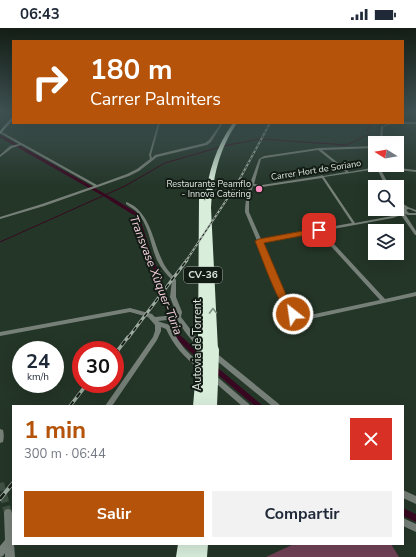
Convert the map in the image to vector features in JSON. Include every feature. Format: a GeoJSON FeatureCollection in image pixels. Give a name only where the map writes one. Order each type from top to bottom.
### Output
{"type":"FeatureCollection","features":[{"type":"Feature","properties":{"kind":"highway","name":"Autovia de Torrent"},"geometry":{"type":"LineString","coordinates":[[199,405],[203,344],[202,206],[206,174],[214,153],[223,137]]}},
{"type":"Feature","properties":{"kind":"highway","name":"Autovia de Torrent"},"geometry":{"type":"LineString","coordinates":[[220,142],[224,137]]}},
{"type":"Feature","properties":{"kind":"highway","name":"Autovia de Torrent"},"geometry":{"type":"LineString","coordinates":[[211,405],[213,350],[208,208],[214,153]]}},
{"type":"Feature","properties":{"kind":"highway"},"geometry":{"type":"LineString","coordinates":[[184,557],[186,545]]}},
{"type":"Feature","properties":{"kind":"highway"},"geometry":{"type":"LineString","coordinates":[[199,557],[200,545]]}},
{"type":"Feature","properties":{"kind":"street"},"geometry":{"type":"LineString","coordinates":[[7,137],[94,186]]}},
{"type":"Feature","properties":{"kind":"street"},"geometry":{"type":"LineString","coordinates":[[151,159],[150,155],[155,137]]}},
{"type":"Feature","properties":{"kind":"street"},"geometry":{"type":"LineString","coordinates":[[0,218],[88,189],[138,170],[151,159],[175,150],[206,144],[212,137]]}},
{"type":"Feature","properties":{"kind":"street"},"geometry":{"type":"LineString","coordinates":[[0,156],[13,146],[21,144]]}},
{"type":"Feature","properties":{"kind":"street"},"geometry":{"type":"LineString","coordinates":[[368,147],[319,149],[264,157],[260,160],[247,208],[286,306],[290,312],[297,316],[310,317],[416,294]]}},
{"type":"Feature","properties":{"kind":"street"},"geometry":{"type":"LineString","coordinates":[[319,149],[348,172]]}},
{"type":"Feature","properties":{"kind":"street","name":"Carrer Hort de Soriano"},"geometry":{"type":"LineString","coordinates":[[253,185],[262,186],[368,168]]}},
{"type":"Feature","properties":{"kind":"street","name":"Carrer Hort de Soriano"},"geometry":{"type":"LineString","coordinates":[[404,169],[416,171]]}},
{"type":"Feature","properties":{"kind":"street"},"geometry":{"type":"LineString","coordinates":[[322,176],[354,224]]}},
{"type":"Feature","properties":{"kind":"street"},"geometry":{"type":"LineString","coordinates":[[128,202],[141,212],[164,271],[174,280],[173,297],[179,312],[178,317],[195,340],[276,405]]}},
{"type":"Feature","properties":{"kind":"street"},"geometry":{"type":"LineString","coordinates":[[404,206],[415,213]]}},
{"type":"Feature","properties":{"kind":"street"},"geometry":{"type":"LineString","coordinates":[[406,216],[407,208]]}},
{"type":"Feature","properties":{"kind":"street"},"geometry":{"type":"LineString","coordinates":[[404,213],[416,234]]}},
{"type":"Feature","properties":{"kind":"street"},"geometry":{"type":"LineString","coordinates":[[259,241],[392,217],[406,216],[415,213]]}},
{"type":"Feature","properties":{"kind":"street"},"geometry":{"type":"LineString","coordinates":[[392,217],[406,216],[415,213]]}},
{"type":"Feature","properties":{"kind":"street"},"geometry":{"type":"LineString","coordinates":[[319,230],[384,301]]}},
{"type":"Feature","properties":{"kind":"street"},"geometry":{"type":"LineString","coordinates":[[0,334],[130,310],[139,311],[168,327],[176,344],[183,353],[246,405]]}},
{"type":"Feature","properties":{"kind":"street"},"geometry":{"type":"LineString","coordinates":[[156,321],[164,317],[178,317]]}},
{"type":"Feature","properties":{"kind":"street"},"geometry":{"type":"LineString","coordinates":[[109,405],[155,338],[158,331],[156,321]]}},
{"type":"Feature","properties":{"kind":"street"},"geometry":{"type":"LineString","coordinates":[[0,433],[0,439]]}},
{"type":"Feature","properties":{"kind":"street"},"geometry":{"type":"LineString","coordinates":[[404,494],[416,500]]}},
{"type":"Feature","properties":{"kind":"street"},"geometry":{"type":"LineString","coordinates":[[8,513],[11,538],[10,557]]}},
{"type":"Feature","properties":{"kind":"street"},"geometry":{"type":"LineString","coordinates":[[404,522],[416,528]]}},
{"type":"Feature","properties":{"kind":"street"},"geometry":{"type":"LineString","coordinates":[[0,553],[11,538]]}},
{"type":"Feature","properties":{"kind":"shaded area"},"geometry":{"type":"Polygon","coordinates":[[[292,545],[392,545],[399,557],[266,557],[292,545]]]}},
{"type":"Feature","properties":{"kind":"waterway","name":"Transvase Xùquer-Tùria"},"geometry":{"type":"LineString","coordinates":[[1,137],[27,151]]}},
{"type":"Feature","properties":{"kind":"waterway"},"geometry":{"type":"LineString","coordinates":[[223,146],[260,139],[347,145],[364,137]]}},
{"type":"Feature","properties":{"kind":"waterway"},"geometry":{"type":"LineString","coordinates":[[0,242],[125,186],[165,163],[220,147]]}},
{"type":"Feature","properties":{"kind":"waterway","name":"Transvase Xùquer-Tùria"},"geometry":{"type":"LineString","coordinates":[[25,150],[113,200]]}},
{"type":"Feature","properties":{"kind":"waterway","name":"Transvase Xùquer-Tùria"},"geometry":{"type":"LineString","coordinates":[[111,199],[137,215],[152,261]]}},
{"type":"Feature","properties":{"kind":"waterway","name":"Transvase Xùquer-Tùria"},"geometry":{"type":"LineString","coordinates":[[152,260],[178,338]]}},
{"type":"Feature","properties":{"kind":"waterway","name":"Transvase Xùquer-Tùria"},"geometry":{"type":"LineString","coordinates":[[178,337],[201,358]]}},
{"type":"Feature","properties":{"kind":"waterway","name":"Transvase Xùquer-Tùria"},"geometry":{"type":"LineString","coordinates":[[215,369],[258,405]]}},
{"type":"Feature","properties":{"kind":"waterway","name":"Transvase Xùquer-Tùria"},"geometry":{"type":"LineString","coordinates":[[404,512],[416,518]]}},
{"type":"Feature","properties":{"kind":"tunnel"},"geometry":{"type":"LineString","coordinates":[[0,483],[8,513]]}},
{"type":"Feature","properties":{"kind":"railway"},"geometry":{"type":"LineString","coordinates":[[186,261],[237,184],[263,137]]}},
{"type":"Feature","properties":{"kind":"railway"},"geometry":{"type":"LineString","coordinates":[[128,338],[187,260]]}},
{"type":"Feature","properties":{"kind":"railway"},"geometry":{"type":"LineString","coordinates":[[124,342],[128,337]]}},
{"type":"Feature","properties":{"kind":"railway"},"geometry":{"type":"LineString","coordinates":[[71,405],[80,393]]}},
{"type":"Feature","properties":{"kind":"railway"},"geometry":{"type":"LineString","coordinates":[[0,499],[12,484]]}},
{"type":"Feature","properties":{"kind":"place","name":"Restaurante Peamflo - Innova Catering"},"geometry":{"type":"Point","coordinates":[259,189]}},
{"type":"Feature","properties":{"kind":"route"},"geometry":{"type":"LineString","coordinates":[[293,314],[286,306],[259,241],[319,230]]}}]}
